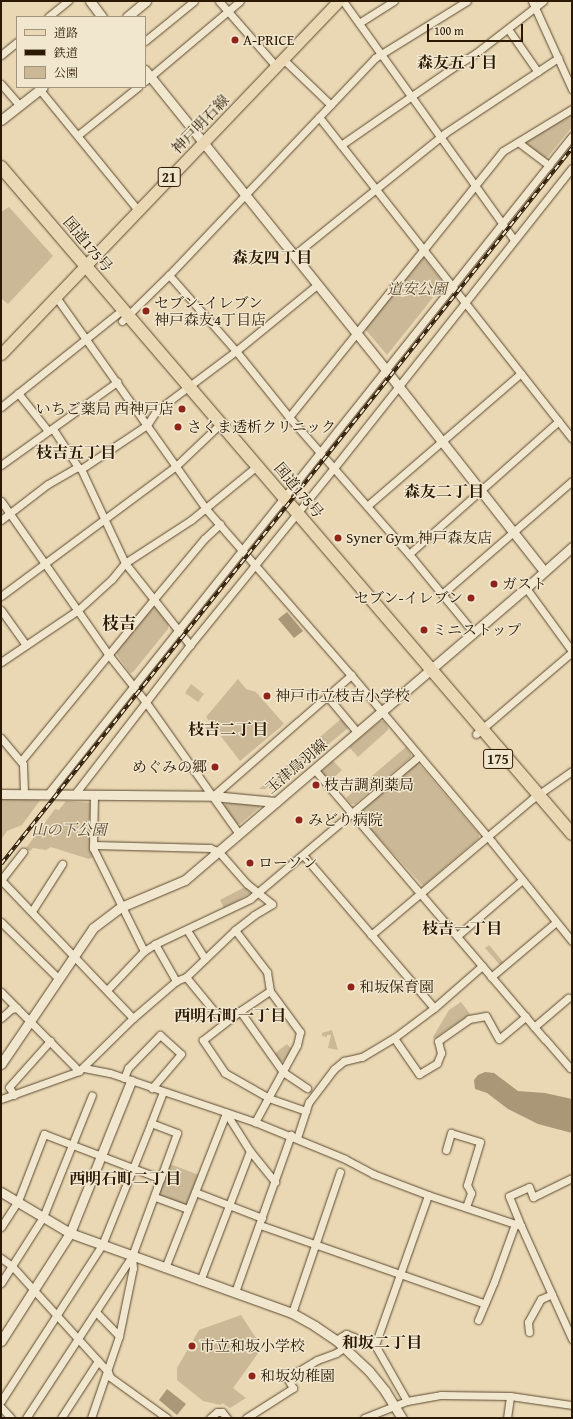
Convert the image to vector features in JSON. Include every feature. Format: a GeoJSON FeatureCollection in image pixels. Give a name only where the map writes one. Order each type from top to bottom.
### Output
{"type":"FeatureCollection","features":[{"type":"Feature","properties":{"kind":"highway","name":"国道175号"},"geometry":{"type":"LineString","coordinates":[[1,167],[123,317],[535,797],[572,845]]}},
{"type":"Feature","properties":{"kind":"highway","name":"国道175号"},"geometry":{"type":"LineString","coordinates":[[1,179],[83,269]]}},
{"type":"Feature","properties":{"kind":"highway","name":"国道175号"},"geometry":{"type":"LineString","coordinates":[[186,389],[215,429],[255,469]]}},
{"type":"Feature","properties":{"kind":"highway","name":"国道175号"},"geometry":{"type":"LineString","coordinates":[[535,797],[572,834]]}},
{"type":"Feature","properties":{"kind":"main road","name":"神戸明石線"},"geometry":{"type":"LineString","coordinates":[[1,354],[338,1]]}},
{"type":"Feature","properties":{"kind":"street"},"geometry":{"type":"LineString","coordinates":[[49,16],[68,1]]}},
{"type":"Feature","properties":{"kind":"street"},"geometry":{"type":"LineString","coordinates":[[90,1],[101,16]]}},
{"type":"Feature","properties":{"kind":"street"},"geometry":{"type":"LineString","coordinates":[[128,16],[137,4],[146,1]]}},
{"type":"Feature","properties":{"kind":"street"},"geometry":{"type":"LineString","coordinates":[[146,40],[194,1]]}},
{"type":"Feature","properties":{"kind":"street"},"geometry":{"type":"LineString","coordinates":[[219,1],[280,62],[331,104]]}},
{"type":"Feature","properties":{"kind":"street"},"geometry":{"type":"LineString","coordinates":[[240,1],[147,76],[204,142],[399,386],[544,571]]}},
{"type":"Feature","properties":{"kind":"street"},"geometry":{"type":"LineString","coordinates":[[343,1],[501,224],[514,240]]}},
{"type":"Feature","properties":{"kind":"street"},"geometry":{"type":"LineString","coordinates":[[359,23],[394,1]]}},
{"type":"Feature","properties":{"kind":"street"},"geometry":{"type":"LineString","coordinates":[[1,407],[86,339],[123,317],[168,275],[375,58],[468,1]]}},
{"type":"Feature","properties":{"kind":"street"},"geometry":{"type":"LineString","coordinates":[[341,145],[476,53],[508,29],[534,4],[543,1]]}},
{"type":"Feature","properties":{"kind":"street"},"geometry":{"type":"LineString","coordinates":[[534,4],[572,88]]}},
{"type":"Feature","properties":{"kind":"street"},"geometry":{"type":"LineString","coordinates":[[508,29],[538,72]]}},
{"type":"Feature","properties":{"kind":"street"},"geometry":{"type":"LineString","coordinates":[[1,55],[16,43]]}},
{"type":"Feature","properties":{"kind":"street"},"geometry":{"type":"LineString","coordinates":[[294,255],[440,138],[558,58]]}},
{"type":"Feature","properties":{"kind":"street"},"geometry":{"type":"LineString","coordinates":[[1,84],[18,105]]}},
{"type":"Feature","properties":{"kind":"street"},"geometry":{"type":"LineString","coordinates":[[1,120],[18,105],[42,88],[138,210]]}},
{"type":"Feature","properties":{"kind":"street"},"geometry":{"type":"LineString","coordinates":[[78,135],[137,88]]}},
{"type":"Feature","properties":{"kind":"street"},"geometry":{"type":"LineString","coordinates":[[289,417],[503,151],[572,109]]}},
{"type":"Feature","properties":{"kind":"street"},"geometry":{"type":"LineString","coordinates":[[318,117],[377,189],[572,438]]}},
{"type":"Feature","properties":{"kind":"street"},"geometry":{"type":"LineString","coordinates":[[47,794],[177,629],[321,453],[385,369],[572,136]]}},
{"type":"Feature","properties":{"kind":"street"},"geometry":{"type":"LineString","coordinates":[[518,142],[549,165]]}},
{"type":"Feature","properties":{"kind":"street"},"geometry":{"type":"LineString","coordinates":[[74,795],[190,645],[334,468],[572,168]]}},
{"type":"Feature","properties":{"kind":"street"},"geometry":{"type":"LineString","coordinates":[[168,275],[236,351],[289,417],[409,554],[474,633]]}},
{"type":"Feature","properties":{"kind":"street"},"geometry":{"type":"LineString","coordinates":[[1,520],[48,484],[79,468],[147,425],[156,411],[236,351],[317,285]]}},
{"type":"Feature","properties":{"kind":"street"},"geometry":{"type":"LineString","coordinates":[[56,297],[206,509],[256,564],[382,711],[488,837],[572,941]]}},
{"type":"Feature","properties":{"kind":"street"},"geometry":{"type":"LineString","coordinates":[[367,506],[521,373]]}},
{"type":"Feature","properties":{"kind":"street"},"geometry":{"type":"LineString","coordinates":[[1,465],[117,382]]}},
{"type":"Feature","properties":{"kind":"street"},"geometry":{"type":"LineString","coordinates":[[18,393],[50,430],[79,468],[125,563],[190,645]]}},
{"type":"Feature","properties":{"kind":"street"},"geometry":{"type":"LineString","coordinates":[[409,554],[559,421]]}},
{"type":"Feature","properties":{"kind":"street"},"geometry":{"type":"LineString","coordinates":[[1,596],[44,562],[176,466],[215,429]]}},
{"type":"Feature","properties":{"kind":"street"},"geometry":{"type":"LineString","coordinates":[[1,662],[78,610],[112,579],[125,563],[192,520],[255,469]]}},
{"type":"Feature","properties":{"kind":"street"},"geometry":{"type":"LineString","coordinates":[[442,594],[572,481]]}},
{"type":"Feature","properties":{"kind":"street"},"geometry":{"type":"LineString","coordinates":[[1,501],[108,654],[132,686],[146,701],[239,834]]}},
{"type":"Feature","properties":{"kind":"street"},"geometry":{"type":"LineString","coordinates":[[21,761],[204,539],[220,524]]}},
{"type":"Feature","properties":{"kind":"street","name":"玉津鳥羽線"},"geometry":{"type":"LineString","coordinates":[[1,1064],[93,928],[121,907],[185,880],[474,633],[572,546]]}},
{"type":"Feature","properties":{"kind":"street"},"geometry":{"type":"LineString","coordinates":[[479,732],[572,651],[526,588]]}},
{"type":"Feature","properties":{"kind":"street"},"geometry":{"type":"LineString","coordinates":[[1,610],[26,645]]}},
{"type":"Feature","properties":{"kind":"street"},"geometry":{"type":"LineString","coordinates":[[213,796],[351,675]]}},
{"type":"Feature","properties":{"kind":"street"},"geometry":{"type":"LineString","coordinates":[[327,696],[357,732]]}},
{"type":"Feature","properties":{"kind":"street"},"geometry":{"type":"LineString","coordinates":[[1,738],[24,764],[24,794]]}},
{"type":"Feature","properties":{"kind":"street"},"geometry":{"type":"LineString","coordinates":[[107,990],[144,951],[250,899],[419,756]]}},
{"type":"Feature","properties":{"kind":"street"},"geometry":{"type":"LineString","coordinates":[[314,769],[534,1027],[570,1068],[572,1067]]}},
{"type":"Feature","properties":{"kind":"street"},"geometry":{"type":"LineString","coordinates":[[371,935],[535,797],[572,771]]}},
{"type":"Feature","properties":{"kind":"street"},"geometry":{"type":"LineString","coordinates":[[1,794],[213,796],[276,802]]}},
{"type":"Feature","properties":{"kind":"street"},"geometry":{"type":"LineString","coordinates":[[94,795],[93,848],[144,951]]}},
{"type":"Feature","properties":{"kind":"street"},"geometry":{"type":"LineString","coordinates":[[1,1099],[82,1070],[133,1018],[176,981],[186,977],[234,930],[272,904],[247,884],[219,852],[210,848],[94,845]]}},
{"type":"Feature","properties":{"kind":"street"},"geometry":{"type":"LineString","coordinates":[[23,852],[1,880],[133,1018]]}},
{"type":"Feature","properties":{"kind":"street"},"geometry":{"type":"LineString","coordinates":[[302,855],[434,1008]]}},
{"type":"Feature","properties":{"kind":"street"},"geometry":{"type":"LineString","coordinates":[[32,911],[62,864]]}},
{"type":"Feature","properties":{"kind":"street"},"geometry":{"type":"LineString","coordinates":[[457,936],[522,880]]}},
{"type":"Feature","properties":{"kind":"street"},"geometry":{"type":"LineString","coordinates":[[1,922],[59,979]]}},
{"type":"Feature","properties":{"kind":"street"},"geometry":{"type":"LineString","coordinates":[[491,977],[556,922]]}},
{"type":"Feature","properties":{"kind":"street"},"geometry":{"type":"LineString","coordinates":[[187,930],[205,959]]}},
{"type":"Feature","properties":{"kind":"street"},"geometry":{"type":"LineString","coordinates":[[234,930],[268,972],[270,991],[300,1032],[297,1045],[255,1122]]}},
{"type":"Feature","properties":{"kind":"street"},"geometry":{"type":"LineString","coordinates":[[156,944],[176,981]]}},
{"type":"Feature","properties":{"kind":"street"},"geometry":{"type":"LineString","coordinates":[[235,1292],[275,1182],[309,1102],[334,1069],[344,1061],[362,1057],[394,1038],[434,1008],[482,966]]}},
{"type":"Feature","properties":{"kind":"street"},"geometry":{"type":"LineString","coordinates":[[186,977],[224,1022]]}},
{"type":"Feature","properties":{"kind":"street"},"geometry":{"type":"LineString","coordinates":[[270,991],[224,1022],[203,1040],[225,1073],[268,1098],[306,1111]]}},
{"type":"Feature","properties":{"kind":"street"},"geometry":{"type":"LineString","coordinates":[[1,992],[50,1041],[82,1070],[127,1079],[255,1122],[345,1159],[373,1174],[428,1195],[518,1225]]}},
{"type":"Feature","properties":{"kind":"street"},"geometry":{"type":"LineString","coordinates":[[534,1027],[568,998]]}},
{"type":"Feature","properties":{"kind":"street"},"geometry":{"type":"LineString","coordinates":[[1,1018],[11,1009],[17,1008]]}},
{"type":"Feature","properties":{"kind":"street"},"geometry":{"type":"LineString","coordinates":[[240,1011],[283,1072],[307,1088]]}},
{"type":"Feature","properties":{"kind":"street"},"geometry":{"type":"LineString","coordinates":[[394,1038],[419,1074],[437,1063],[441,1053],[438,1041],[469,1019],[486,1016],[499,1039],[526,1016]]}},
{"type":"Feature","properties":{"kind":"street"},"geometry":{"type":"LineString","coordinates":[[1,1341],[70,1233],[103,1156],[127,1079],[128,1068],[160,1035],[181,1054],[152,1088]]}},
{"type":"Feature","properties":{"kind":"street"},"geometry":{"type":"LineString","coordinates":[[14,1095],[9,1087],[50,1041]]}},
{"type":"Feature","properties":{"kind":"street"},"geometry":{"type":"LineString","coordinates":[[1,1401],[102,1246],[163,1092]]}},
{"type":"Feature","properties":{"kind":"street"},"geometry":{"type":"LineString","coordinates":[[1,1282],[43,1217],[92,1095]]}},
{"type":"Feature","properties":{"kind":"street"},"geometry":{"type":"LineString","coordinates":[[226,1113],[250,1151],[275,1182]]}},
{"type":"Feature","properties":{"kind":"street"},"geometry":{"type":"LineString","coordinates":[[165,1268],[226,1113]]}},
{"type":"Feature","properties":{"kind":"street"},"geometry":{"type":"LineString","coordinates":[[26,1418],[132,1256],[177,1134],[151,1123]]}},
{"type":"Feature","properties":{"kind":"street"},"geometry":{"type":"LineString","coordinates":[[446,1150],[451,1133],[480,1142],[467,1185],[471,1193],[466,1207]]}},
{"type":"Feature","properties":{"kind":"street"},"geometry":{"type":"LineString","coordinates":[[1,1227],[18,1201],[44,1134],[161,1179]]}},
{"type":"Feature","properties":{"kind":"street"},"geometry":{"type":"LineString","coordinates":[[200,1280],[250,1151]]}},
{"type":"Feature","properties":{"kind":"street"},"geometry":{"type":"LineString","coordinates":[[292,1313],[340,1172]]}},
{"type":"Feature","properties":{"kind":"street"},"geometry":{"type":"LineString","coordinates":[[572,1178],[533,1197],[529,1187],[509,1196],[518,1225],[572,1339]]}},
{"type":"Feature","properties":{"kind":"street"},"geometry":{"type":"LineString","coordinates":[[1,1192],[70,1233],[102,1246],[292,1313],[345,1347],[369,1371],[402,1418]]}},
{"type":"Feature","properties":{"kind":"street"},"geometry":{"type":"LineString","coordinates":[[195,1192],[228,1205],[261,1222],[316,1244],[485,1304]]}},
{"type":"Feature","properties":{"kind":"street"},"geometry":{"type":"LineString","coordinates":[[375,1345],[428,1195]]}},
{"type":"Feature","properties":{"kind":"street"},"geometry":{"type":"LineString","coordinates":[[155,1197],[188,1210]]}},
{"type":"Feature","properties":{"kind":"street"},"geometry":{"type":"LineString","coordinates":[[478,1320],[518,1225]]}},
{"type":"Feature","properties":{"kind":"street"},"geometry":{"type":"LineString","coordinates":[[91,1418],[108,1372],[119,1336],[132,1268],[132,1256]]}},
{"type":"Feature","properties":{"kind":"street"},"geometry":{"type":"LineString","coordinates":[[1,1258],[12,1266],[33,1291],[108,1372],[110,1377],[167,1418]]}},
{"type":"Feature","properties":{"kind":"street"},"geometry":{"type":"LineString","coordinates":[[529,1332],[528,1322],[541,1299],[552,1294]]}},
{"type":"Feature","properties":{"kind":"street"},"geometry":{"type":"LineString","coordinates":[[96,1312],[119,1336]]}},
{"type":"Feature","properties":{"kind":"street"},"geometry":{"type":"LineString","coordinates":[[336,1340],[346,1334],[375,1345],[407,1401]]}},
{"type":"Feature","properties":{"kind":"street"},"geometry":{"type":"LineString","coordinates":[[246,1418],[293,1388],[287,1378],[317,1360],[336,1354],[345,1347]]}},
{"type":"Feature","properties":{"kind":"street"},"geometry":{"type":"LineString","coordinates":[[61,1418],[98,1362]]}},
{"type":"Feature","properties":{"kind":"street"},"geometry":{"type":"LineString","coordinates":[[364,1418],[407,1401],[441,1395],[510,1396],[572,1405]]}},
{"type":"Feature","properties":{"kind":"street"},"geometry":{"type":"LineString","coordinates":[[507,1418],[510,1396]]}},
{"type":"Feature","properties":{"kind":"street"},"geometry":{"type":"LineString","coordinates":[[1,1407],[9,1418]]}},
{"type":"Feature","properties":{"kind":"street"},"geometry":{"type":"LineString","coordinates":[[210,1418],[217,1412],[222,1412],[227,1418]]}},
{"type":"Feature","properties":{"kind":"green space"},"geometry":{"type":"Polygon","coordinates":[[[572,112],[572,127],[546,159],[526,144],[526,139],[572,112]]]}},
{"type":"Feature","properties":{"kind":"green space"},"geometry":{"type":"Polygon","coordinates":[[[9,207],[53,256],[8,304],[1,298],[1,212],[9,207]]]}},
{"type":"Feature","properties":{"kind":"green space","name":"道安公園"},"geometry":{"type":"Polygon","coordinates":[[[423,257],[442,281],[443,285],[387,355],[365,329],[420,258],[423,257]]]}},
{"type":"Feature","properties":{"kind":"green space"},"geometry":{"type":"Polygon","coordinates":[[[150,605],[154,606],[168,624],[168,629],[133,672],[130,673],[115,652],[150,605]]]}},
{"type":"Feature","properties":{"kind":"green space"},"geometry":{"type":"Polygon","coordinates":[[[238,679],[246,689],[256,692],[284,724],[240,761],[206,717],[238,679]]]}},
{"type":"Feature","properties":{"kind":"green space"},"geometry":{"type":"Polygon","coordinates":[[[191,684],[204,694],[198,702],[185,693],[191,684]]]}},
{"type":"Feature","properties":{"kind":"green space"},"geometry":{"type":"Polygon","coordinates":[[[341,719],[348,728],[275,789],[259,789],[341,719]]]}},
{"type":"Feature","properties":{"kind":"green space"},"geometry":{"type":"Polygon","coordinates":[[[380,721],[384,721],[388,727],[388,730],[358,757],[349,747],[380,721]]]}},
{"type":"Feature","properties":{"kind":"green space"},"geometry":{"type":"Polygon","coordinates":[[[406,747],[411,754],[411,757],[355,804],[351,804],[346,798],[406,747]]]}},
{"type":"Feature","properties":{"kind":"green space"},"geometry":{"type":"Polygon","coordinates":[[[333,761],[342,770],[330,781],[321,772],[333,761]]]}},
{"type":"Feature","properties":{"kind":"green space"},"geometry":{"type":"Polygon","coordinates":[[[414,763],[419,764],[479,834],[479,838],[423,886],[358,815],[359,810],[414,763]]]}},
{"type":"Feature","properties":{"kind":"green space"},"geometry":{"type":"Polygon","coordinates":[[[1,798],[41,799],[22,825],[7,831],[1,840],[1,798]]]}},
{"type":"Feature","properties":{"kind":"green space","name":"山の下公園"},"geometry":{"type":"Polygon","coordinates":[[[66,801],[92,803],[91,841],[89,846],[94,855],[92,858],[89,859],[51,847],[46,850],[33,848],[30,851],[26,848],[55,809],[59,810],[66,801]]]}},
{"type":"Feature","properties":{"kind":"green space"},"geometry":{"type":"Polygon","coordinates":[[[226,803],[257,804],[260,807],[240,824],[237,824],[223,806],[226,803]]]}},
{"type":"Feature","properties":{"kind":"green space"},"geometry":{"type":"Polygon","coordinates":[[[245,887],[251,893],[224,908],[220,900],[245,887]]]}},
{"type":"Feature","properties":{"kind":"green space"},"geometry":{"type":"Polygon","coordinates":[[[489,945],[504,963],[501,966],[485,948],[489,945]]]}},
{"type":"Feature","properties":{"kind":"green space"},"geometry":{"type":"Polygon","coordinates":[[[461,1002],[470,1014],[434,1039],[433,1037],[449,1010],[461,1002]]]}},
{"type":"Feature","properties":{"kind":"green space"},"geometry":{"type":"Polygon","coordinates":[[[332,1030],[338,1050],[328,1048],[331,1035],[327,1035],[327,1037],[322,1036],[322,1033],[332,1030]]]}},
{"type":"Feature","properties":{"kind":"green space"},"geometry":{"type":"Polygon","coordinates":[[[287,1044],[292,1049],[284,1061],[279,1061],[274,1054],[287,1044]]]}},
{"type":"Feature","properties":{"kind":"green space"},"geometry":{"type":"Polygon","coordinates":[[[170,1164],[199,1175],[186,1206],[159,1195],[170,1164]]]}},
{"type":"Feature","properties":{"kind":"green space"},"geometry":{"type":"Polygon","coordinates":[[[241,1315],[258,1341],[259,1352],[233,1388],[246,1398],[230,1408],[222,1403],[221,1405],[203,1401],[177,1380],[177,1368],[199,1330],[241,1315]]]}},
{"type":"Feature","properties":{"kind":"shaded area"},"geometry":{"type":"Polygon","coordinates":[[[287,612],[303,631],[294,638],[278,619],[287,612]]]}},
{"type":"Feature","properties":{"kind":"shaded area"},"geometry":{"type":"Polygon","coordinates":[[[485,1072],[494,1073],[518,1091],[545,1093],[572,1099],[572,1133],[538,1124],[508,1109],[487,1093],[475,1089],[474,1080],[478,1075],[485,1072]]]}},
{"type":"Feature","properties":{"kind":"shaded area"},"geometry":{"type":"Polygon","coordinates":[[[167,1389],[186,1404],[177,1415],[159,1400],[167,1389]]]}},
{"type":"Feature","properties":{"kind":"railway"},"geometry":{"type":"LineString","coordinates":[[1,864],[572,148]]}},
{"type":"Feature","properties":{"kind":"place","name":"A-PRICE"},"geometry":{"type":"Point","coordinates":[235,40]}},
{"type":"Feature","properties":{"kind":"place","name":"セブン-イレブン 神戸森友4丁目店"},"geometry":{"type":"Point","coordinates":[146,311]}},
{"type":"Feature","properties":{"kind":"place","name":"いちご薬局 西神戸店"},"geometry":{"type":"Point","coordinates":[182,409]}},
{"type":"Feature","properties":{"kind":"place","name":"さくま透析クリニック"},"geometry":{"type":"Point","coordinates":[178,427]}},
{"type":"Feature","properties":{"kind":"place","name":"Syner Gym 神戸森友店"},"geometry":{"type":"Point","coordinates":[338,538]}},
{"type":"Feature","properties":{"kind":"place","name":"ガスト"},"geometry":{"type":"Point","coordinates":[494,584]}},
{"type":"Feature","properties":{"kind":"place","name":"セブン-イレブン"},"geometry":{"type":"Point","coordinates":[471,598]}},
{"type":"Feature","properties":{"kind":"place","name":"ミニストップ"},"geometry":{"type":"Point","coordinates":[424,630]}},
{"type":"Feature","properties":{"kind":"place","name":"神戸市立枝吉小学校"},"geometry":{"type":"Point","coordinates":[267,696]}},
{"type":"Feature","properties":{"kind":"place","name":"めぐみの郷"},"geometry":{"type":"Point","coordinates":[215,767]}},
{"type":"Feature","properties":{"kind":"place","name":"枝吉調剤薬局"},"geometry":{"type":"Point","coordinates":[316,785]}},
{"type":"Feature","properties":{"kind":"place","name":"みどり病院"},"geometry":{"type":"Point","coordinates":[299,820]}},
{"type":"Feature","properties":{"kind":"place","name":"ローソン"},"geometry":{"type":"Point","coordinates":[250,863]}},
{"type":"Feature","properties":{"kind":"place","name":"和坂保育園"},"geometry":{"type":"Point","coordinates":[351,987]}},
{"type":"Feature","properties":{"kind":"place","name":"市立和坂小学校"},"geometry":{"type":"Point","coordinates":[192,1346]}},
{"type":"Feature","properties":{"kind":"place","name":"和坂幼稚園"},"geometry":{"type":"Point","coordinates":[252,1376]}},
{"type":"Feature","properties":{"kind":"district","name":"森友五丁目"},"geometry":{"type":"Point","coordinates":[457,62]}},
{"type":"Feature","properties":{"kind":"district","name":"森友四丁目"},"geometry":{"type":"Point","coordinates":[272,257]}},
{"type":"Feature","properties":{"kind":"district","name":"枝吉五丁目"},"geometry":{"type":"Point","coordinates":[76,452]}},
{"type":"Feature","properties":{"kind":"district","name":"森友二丁目"},"geometry":{"type":"Point","coordinates":[444,491]}},
{"type":"Feature","properties":{"kind":"district","name":"枝吉"},"geometry":{"type":"Point","coordinates":[119,623]}},
{"type":"Feature","properties":{"kind":"district","name":"枝吉二丁目"},"geometry":{"type":"Point","coordinates":[228,729]}},
{"type":"Feature","properties":{"kind":"district","name":"枝吉一丁目"},"geometry":{"type":"Point","coordinates":[462,928]}},
{"type":"Feature","properties":{"kind":"district","name":"西明石町一丁目"},"geometry":{"type":"Point","coordinates":[230,1015]}},
{"type":"Feature","properties":{"kind":"district","name":"西明石町二丁目"},"geometry":{"type":"Point","coordinates":[125,1178]}},
{"type":"Feature","properties":{"kind":"district","name":"和坂二丁目"},"geometry":{"type":"Point","coordinates":[382,1342]}}]}
